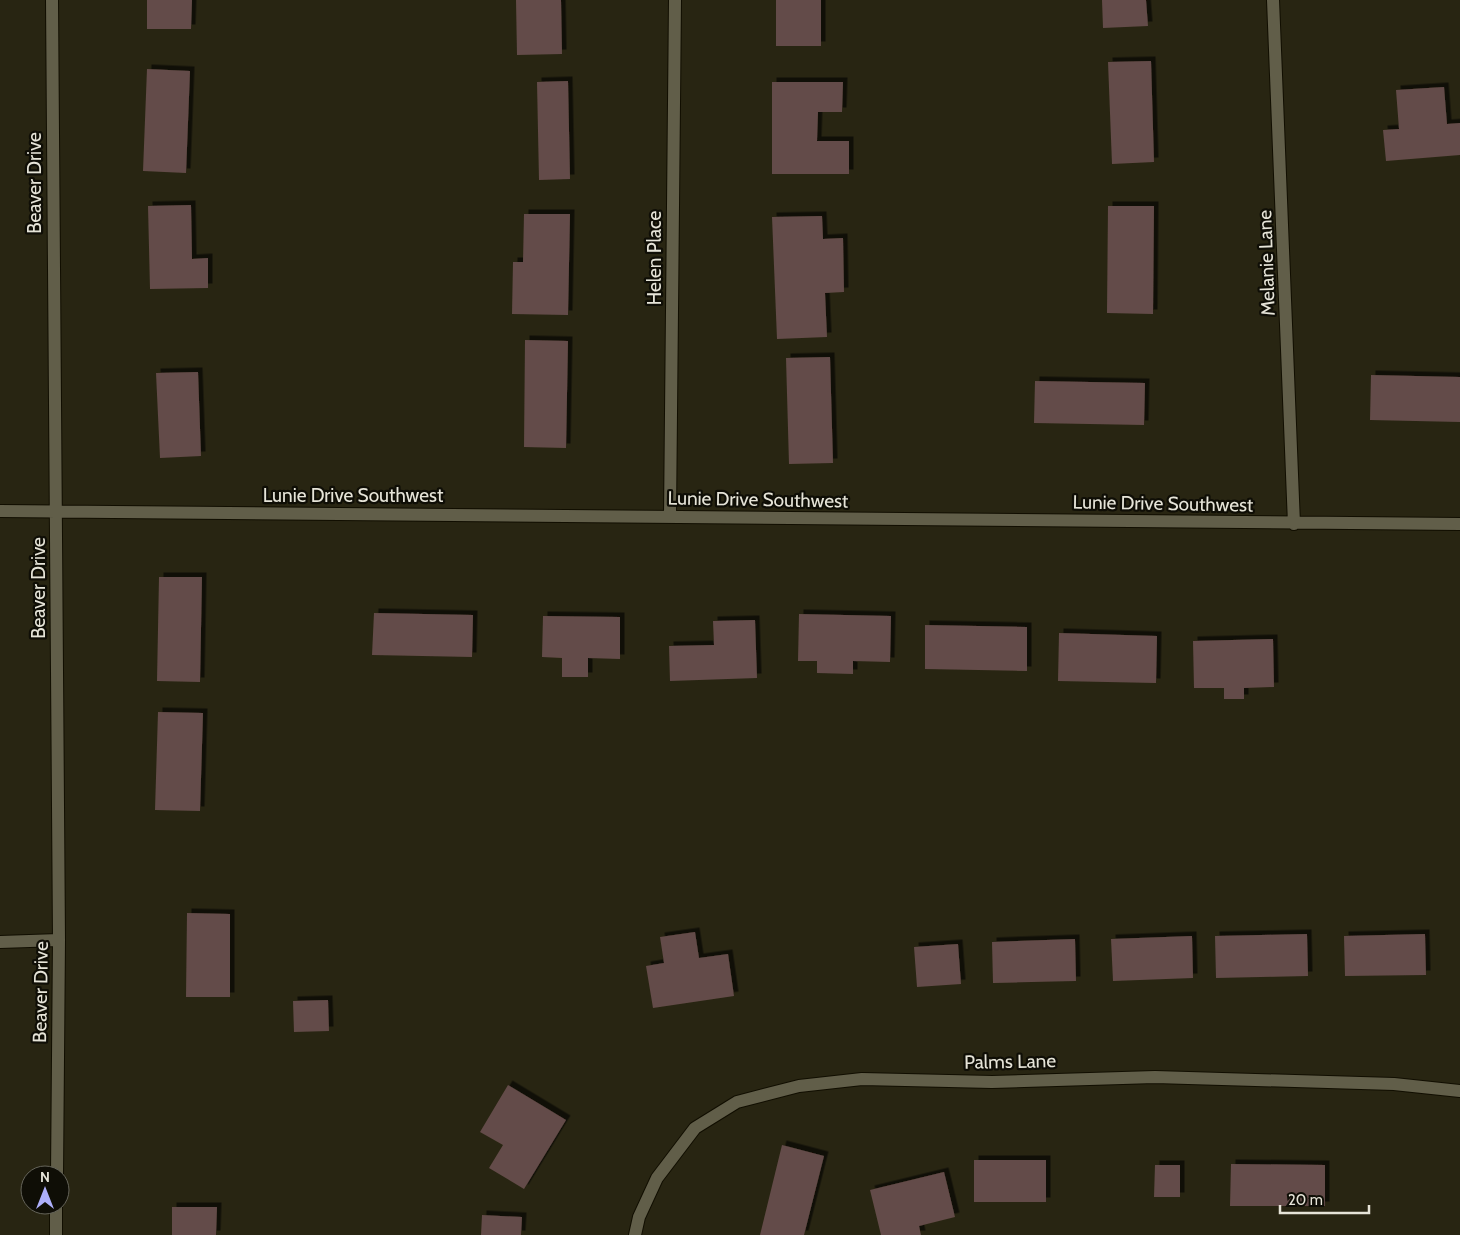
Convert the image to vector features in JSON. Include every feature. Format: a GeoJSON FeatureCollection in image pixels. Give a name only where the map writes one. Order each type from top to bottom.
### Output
{"type":"FeatureCollection","features":[{"type":"Feature","properties":{"kind":"street","name":"Beaver Drive"},"geometry":{"type":"LineString","coordinates":[[52,0],[59,940],[57,1165]]}},
{"type":"Feature","properties":{"kind":"street","name":"Helen Place"},"geometry":{"type":"LineString","coordinates":[[670,517],[675,0]]}},
{"type":"Feature","properties":{"kind":"street","name":"Melanie Lane"},"geometry":{"type":"LineString","coordinates":[[1273,0],[1294,524]]}},
{"type":"Feature","properties":{"kind":"street","name":"Lunie Drive Southwest"},"geometry":{"type":"LineString","coordinates":[[0,511],[1460,524]]}},
{"type":"Feature","properties":{"kind":"street"},"geometry":{"type":"LineString","coordinates":[[0,942],[59,940]]}},
{"type":"Feature","properties":{"kind":"street","name":"Palms Lane"},"geometry":{"type":"LineString","coordinates":[[634,1235],[639,1217],[657,1178],[695,1128],[736,1102],[799,1086],[862,1079],[992,1082],[1155,1077],[1394,1084],[1460,1091]]}},
{"type":"Feature","properties":{"kind":"street"},"geometry":{"type":"LineString","coordinates":[[56,1215],[56,1235]]}},
{"type":"Feature","properties":{"kind":"building"},"geometry":{"type":"Polygon","coordinates":[[[147,0],[192,0],[191,29],[147,29],[147,0]]]}},
{"type":"Feature","properties":{"kind":"building"},"geometry":{"type":"Polygon","coordinates":[[[516,0],[561,0],[562,54],[517,55],[516,0]]]}},
{"type":"Feature","properties":{"kind":"building"},"geometry":{"type":"Polygon","coordinates":[[[776,0],[821,0],[821,46],[776,46],[776,0]]]}},
{"type":"Feature","properties":{"kind":"building"},"geometry":{"type":"Polygon","coordinates":[[[1102,0],[1146,0],[1148,26],[1103,28],[1102,0]]]}},
{"type":"Feature","properties":{"kind":"building"},"geometry":{"type":"Polygon","coordinates":[[[1151,61],[1154,162],[1112,164],[1108,62],[1151,61]]]}},
{"type":"Feature","properties":{"kind":"building"},"geometry":{"type":"Polygon","coordinates":[[[147,69],[190,71],[186,173],[143,171],[147,69]]]}},
{"type":"Feature","properties":{"kind":"building"},"geometry":{"type":"Polygon","coordinates":[[[568,81],[570,179],[539,180],[537,82],[568,81]]]}},
{"type":"Feature","properties":{"kind":"building"},"geometry":{"type":"Polygon","coordinates":[[[772,82],[843,82],[842,112],[818,112],[817,141],[849,141],[849,174],[772,174],[772,82]]]}},
{"type":"Feature","properties":{"kind":"building"},"geometry":{"type":"Polygon","coordinates":[[[1444,87],[1447,124],[1460,123],[1460,155],[1386,161],[1383,130],[1399,129],[1396,90],[1444,87]]]}},
{"type":"Feature","properties":{"kind":"building"},"geometry":{"type":"Polygon","coordinates":[[[191,205],[192,259],[208,258],[208,288],[150,289],[148,206],[191,205]]]}},
{"type":"Feature","properties":{"kind":"building"},"geometry":{"type":"Polygon","coordinates":[[[1108,206],[1154,206],[1153,314],[1107,313],[1108,206]]]}},
{"type":"Feature","properties":{"kind":"building"},"geometry":{"type":"Polygon","coordinates":[[[524,214],[570,214],[568,315],[512,314],[513,262],[523,262],[524,214]]]}},
{"type":"Feature","properties":{"kind":"building"},"geometry":{"type":"Polygon","coordinates":[[[822,216],[823,239],[843,238],[844,292],[825,293],[827,337],[777,339],[772,217],[822,216]]]}},
{"type":"Feature","properties":{"kind":"building"},"geometry":{"type":"Polygon","coordinates":[[[525,340],[568,341],[566,448],[524,447],[525,340]]]}},
{"type":"Feature","properties":{"kind":"building"},"geometry":{"type":"Polygon","coordinates":[[[830,357],[833,463],[789,464],[786,358],[830,357]]]}},
{"type":"Feature","properties":{"kind":"building"},"geometry":{"type":"Polygon","coordinates":[[[198,372],[201,456],[160,458],[156,373],[198,372]]]}},
{"type":"Feature","properties":{"kind":"building"},"geometry":{"type":"Polygon","coordinates":[[[1371,375],[1460,377],[1460,422],[1370,420],[1371,375]]]}},
{"type":"Feature","properties":{"kind":"building"},"geometry":{"type":"Polygon","coordinates":[[[1035,381],[1145,383],[1144,425],[1034,423],[1035,381]]]}},
{"type":"Feature","properties":{"kind":"building"},"geometry":{"type":"Polygon","coordinates":[[[159,577],[202,577],[200,682],[157,681],[159,577]]]}},
{"type":"Feature","properties":{"kind":"building"},"geometry":{"type":"Polygon","coordinates":[[[374,613],[473,615],[472,657],[372,655],[374,613]]]}},
{"type":"Feature","properties":{"kind":"building"},"geometry":{"type":"Polygon","coordinates":[[[799,614],[891,616],[890,662],[853,661],[853,674],[817,673],[817,661],[798,661],[799,614]]]}},
{"type":"Feature","properties":{"kind":"building"},"geometry":{"type":"Polygon","coordinates":[[[543,616],[620,617],[620,659],[588,658],[588,677],[562,677],[562,658],[542,657],[543,616]]]}},
{"type":"Feature","properties":{"kind":"building"},"geometry":{"type":"Polygon","coordinates":[[[755,620],[757,678],[670,681],[669,646],[714,645],[713,621],[755,620]]]}},
{"type":"Feature","properties":{"kind":"building"},"geometry":{"type":"Polygon","coordinates":[[[925,625],[1027,627],[1027,671],[925,669],[925,625]]]}},
{"type":"Feature","properties":{"kind":"building"},"geometry":{"type":"Polygon","coordinates":[[[1059,633],[1157,636],[1156,683],[1058,681],[1059,633]]]}},
{"type":"Feature","properties":{"kind":"building"},"geometry":{"type":"Polygon","coordinates":[[[1273,639],[1274,687],[1244,688],[1244,699],[1224,699],[1224,688],[1194,688],[1193,641],[1273,639]]]}},
{"type":"Feature","properties":{"kind":"building"},"geometry":{"type":"Polygon","coordinates":[[[158,712],[203,713],[200,811],[155,810],[158,712]]]}},
{"type":"Feature","properties":{"kind":"building"},"geometry":{"type":"Polygon","coordinates":[[[187,913],[230,914],[230,997],[186,997],[187,913]]]}},
{"type":"Feature","properties":{"kind":"building"},"geometry":{"type":"Polygon","coordinates":[[[695,932],[699,958],[728,954],[734,996],[653,1008],[646,966],[664,963],[660,937],[695,932]]]}},
{"type":"Feature","properties":{"kind":"building"},"geometry":{"type":"Polygon","coordinates":[[[1307,934],[1308,976],[1216,978],[1215,936],[1307,934]]]}},
{"type":"Feature","properties":{"kind":"building"},"geometry":{"type":"Polygon","coordinates":[[[1425,934],[1426,975],[1345,976],[1344,936],[1425,934]]]}},
{"type":"Feature","properties":{"kind":"building"},"geometry":{"type":"Polygon","coordinates":[[[1192,936],[1193,978],[1113,981],[1111,939],[1192,936]]]}},
{"type":"Feature","properties":{"kind":"building"},"geometry":{"type":"Polygon","coordinates":[[[1075,939],[1076,981],[993,983],[992,942],[1075,939]]]}},
{"type":"Feature","properties":{"kind":"building"},"geometry":{"type":"Polygon","coordinates":[[[958,944],[961,984],[917,987],[914,947],[958,944]]]}},
{"type":"Feature","properties":{"kind":"building"},"geometry":{"type":"Polygon","coordinates":[[[328,1000],[329,1031],[294,1032],[293,1001],[328,1000]]]}},
{"type":"Feature","properties":{"kind":"building"},"geometry":{"type":"Polygon","coordinates":[[[508,1085],[566,1120],[524,1189],[489,1168],[503,1145],[480,1132],[508,1085]]]}},
{"type":"Feature","properties":{"kind":"building"},"geometry":{"type":"Polygon","coordinates":[[[782,1145],[824,1156],[804,1235],[760,1235],[782,1145]]]}},
{"type":"Feature","properties":{"kind":"building"},"geometry":{"type":"Polygon","coordinates":[[[974,1160],[1046,1160],[1046,1202],[974,1202],[974,1160]]]}},
{"type":"Feature","properties":{"kind":"building"},"geometry":{"type":"Polygon","coordinates":[[[1231,1164],[1325,1165],[1325,1206],[1230,1206],[1231,1164]]]}},
{"type":"Feature","properties":{"kind":"building"},"geometry":{"type":"Polygon","coordinates":[[[1155,1165],[1180,1165],[1180,1197],[1154,1197],[1155,1165]]]}},
{"type":"Feature","properties":{"kind":"building"},"geometry":{"type":"Polygon","coordinates":[[[944,1172],[955,1217],[919,1226],[921,1235],[881,1235],[870,1190],[944,1172]]]}},
{"type":"Feature","properties":{"kind":"building"},"geometry":{"type":"Polygon","coordinates":[[[172,1207],[217,1207],[216,1235],[172,1235],[172,1207]]]}},
{"type":"Feature","properties":{"kind":"building"},"geometry":{"type":"Polygon","coordinates":[[[482,1215],[522,1217],[521,1235],[481,1235],[482,1215]]]}}]}
